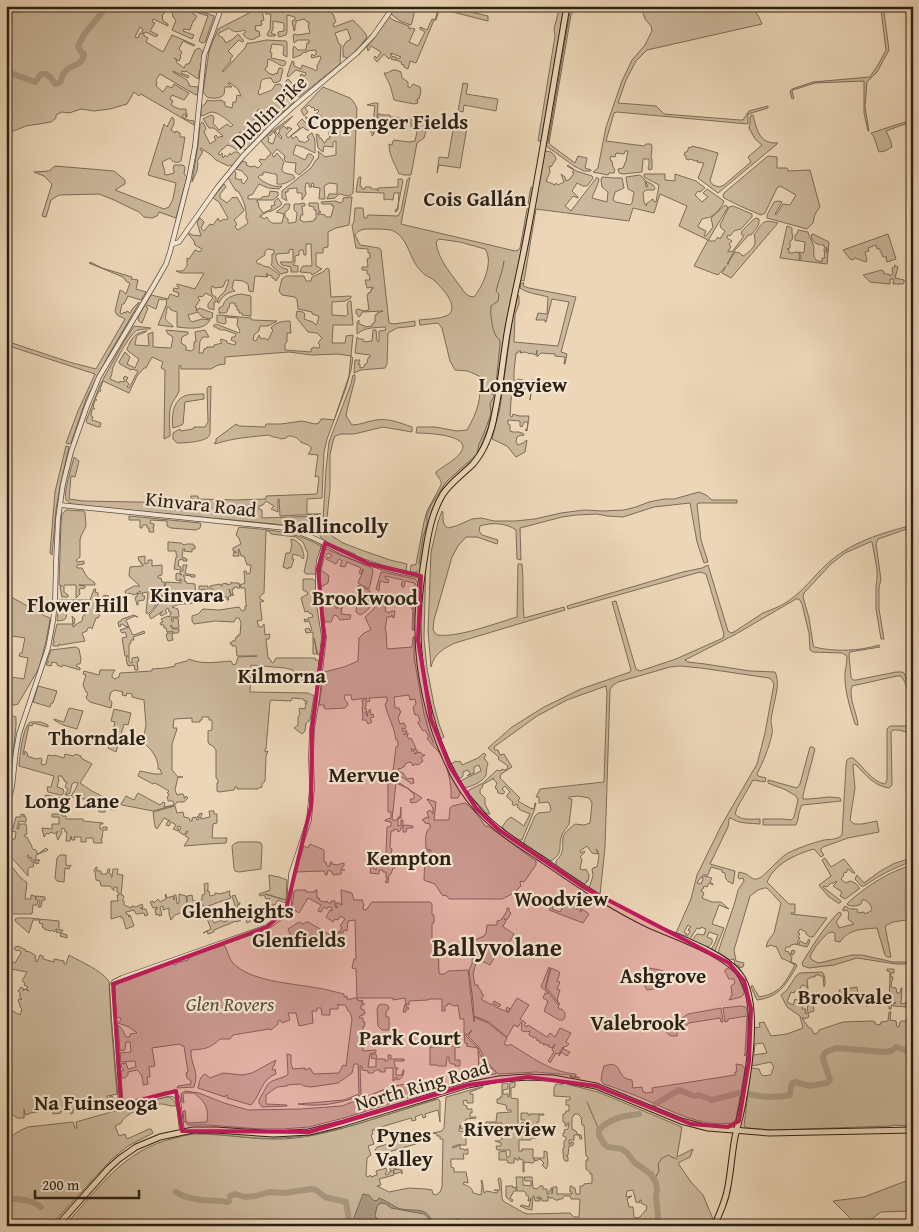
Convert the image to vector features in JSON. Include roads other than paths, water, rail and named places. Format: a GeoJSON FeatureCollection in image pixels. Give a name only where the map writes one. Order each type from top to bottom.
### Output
{"type":"FeatureCollection","features":[{"type":"Feature","properties":{"kind":"main road"},"geometry":{"type":"LineString","coordinates":[[567,6],[528,232],[508,327],[494,420],[483,449],[475,461],[444,493],[436,507],[428,536],[421,576],[418,632],[423,678],[432,719],[445,757],[463,791],[487,819],[499,830],[560,872],[618,908],[729,963],[744,980],[751,1009],[749,1062],[727,1191],[714,1226]]}},
{"type":"Feature","properties":{"kind":"main road","name":"North Ring Road"},"geometry":{"type":"LineString","coordinates":[[57,1226],[119,1159],[142,1144],[160,1137],[193,1130],[274,1134],[309,1132],[468,1085],[499,1079],[528,1076],[560,1078],[596,1086],[681,1121],[713,1129],[769,1133],[913,1130]]}},
{"type":"Feature","properties":{"kind":"main road"},"geometry":{"type":"LineString","coordinates":[[713,1129],[733,1126],[739,1122]]}},
{"type":"Feature","properties":{"kind":"street","name":"Dublin Pike"},"geometry":{"type":"LineString","coordinates":[[6,813],[20,734],[48,648],[53,621],[56,602],[57,535],[60,505],[71,452],[93,390],[166,264],[173,244],[195,146],[204,56],[222,6]]}},
{"type":"Feature","properties":{"kind":"street","name":"Dublin Pike"},"geometry":{"type":"LineString","coordinates":[[173,244],[179,242],[231,171],[255,144],[310,91],[357,53],[373,36],[394,6]]}},
{"type":"Feature","properties":{"kind":"street","name":"Kinvara Road"},"geometry":{"type":"LineString","coordinates":[[60,505],[275,526],[300,532],[370,564],[421,576]]}},
{"type":"Feature","properties":{"kind":"street"},"geometry":{"type":"LineString","coordinates":[[182,1131],[177,1096],[173,1094],[121,1105],[112,989],[114,982],[129,975],[267,927],[281,917],[289,904],[292,874],[309,820],[312,788],[312,729],[324,637],[318,598],[318,569],[325,543]]}},
{"type":"Feature","properties":{"kind":"waterway"},"geometry":{"type":"LineString","coordinates":[[6,73],[35,82],[41,74],[46,74],[55,84],[60,82],[66,70],[78,64],[83,58],[84,54],[78,46],[85,33],[104,10],[112,6]]}},
{"type":"Feature","properties":{"kind":"waterway"},"geometry":{"type":"LineString","coordinates":[[548,143],[570,11],[584,6]]}},
{"type":"Feature","properties":{"kind":"waterway"},"geometry":{"type":"LineString","coordinates":[[419,564],[427,515],[431,505],[446,482],[477,454],[491,414],[490,404],[494,396],[491,392],[496,384],[500,344],[500,339],[496,336],[492,326],[491,306],[498,301],[499,294],[496,291],[504,261]]}},
{"type":"Feature","properties":{"kind":"waterway"},"geometry":{"type":"LineString","coordinates":[[414,630],[416,587]]}},
{"type":"Feature","properties":{"kind":"waterway"},"geometry":{"type":"LineString","coordinates":[[414,637],[414,657],[420,692],[424,714],[433,743]]}},
{"type":"Feature","properties":{"kind":"waterway"},"geometry":{"type":"LineString","coordinates":[[748,1094],[769,1097],[785,1096],[790,1095],[792,1083],[795,1082],[810,1086],[827,1083],[830,1080],[823,1059],[824,1054],[836,1048],[885,1052],[892,1051],[896,1047],[909,1053],[910,1063],[913,1067]]}},
{"type":"Feature","properties":{"kind":"waterway"},"geometry":{"type":"LineString","coordinates":[[655,1104],[679,1090],[712,1100],[739,1093]]}},
{"type":"Feature","properties":{"kind":"waterway"},"geometry":{"type":"LineString","coordinates":[[587,1102],[599,1130]]}},
{"type":"Feature","properties":{"kind":"waterway"},"geometry":{"type":"LineString","coordinates":[[639,1114],[611,1121],[599,1130],[599,1135],[604,1144],[608,1147],[622,1149],[635,1163],[651,1174],[657,1188],[657,1226]]}},
{"type":"Feature","properties":{"kind":"waterway"},"geometry":{"type":"LineString","coordinates":[[654,1180],[659,1171],[658,1164],[662,1158],[669,1155],[677,1159]]}},
{"type":"Feature","properties":{"kind":"waterway"},"geometry":{"type":"LineString","coordinates":[[230,1196],[235,1194],[245,1197],[269,1192],[284,1193],[311,1189],[316,1190],[325,1197],[346,1202],[349,1220],[356,1220]]}},
{"type":"Feature","properties":{"kind":"waterway"},"geometry":{"type":"LineString","coordinates":[[176,1192],[193,1199],[229,1201]]}},
{"type":"Feature","properties":{"kind":"waterway"},"geometry":{"type":"LineString","coordinates":[[6,1199],[24,1200],[41,1207]]}},
{"type":"Feature","properties":{"kind":"waterway"},"geometry":{"type":"LineString","coordinates":[[441,1226],[457,1221],[467,1226]]}},
{"type":"Feature","properties":{"kind":"railway"},"geometry":{"type":"LineString","coordinates":[[6,1215],[11,1226]]}},
{"type":"Feature","properties":{"kind":"district","name":"Coppenger Fields"},"geometry":{"type":"Point","coordinates":[388,122]}},
{"type":"Feature","properties":{"kind":"district","name":"Cois Gallán"},"geometry":{"type":"Point","coordinates":[475,199]}},
{"type":"Feature","properties":{"kind":"district","name":"Longview"},"geometry":{"type":"Point","coordinates":[523,385]}},
{"type":"Feature","properties":{"kind":"district","name":"Ballincolly"},"geometry":{"type":"Point","coordinates":[336,525]}},
{"type":"Feature","properties":{"kind":"district","name":"Kinvara"},"geometry":{"type":"Point","coordinates":[187,595]}},
{"type":"Feature","properties":{"kind":"district","name":"Brookwood"},"geometry":{"type":"Point","coordinates":[365,598]}},
{"type":"Feature","properties":{"kind":"district","name":"Flower Hill"},"geometry":{"type":"Point","coordinates":[78,605]}},
{"type":"Feature","properties":{"kind":"district","name":"Kilmorna"},"geometry":{"type":"Point","coordinates":[282,676]}},
{"type":"Feature","properties":{"kind":"district","name":"Thorndale"},"geometry":{"type":"Point","coordinates":[97,738]}},
{"type":"Feature","properties":{"kind":"district","name":"Mervue"},"geometry":{"type":"Point","coordinates":[364,775]}},
{"type":"Feature","properties":{"kind":"district","name":"Long Lane"},"geometry":{"type":"Point","coordinates":[72,801]}},
{"type":"Feature","properties":{"kind":"district","name":"Kempton"},"geometry":{"type":"Point","coordinates":[409,858]}},
{"type":"Feature","properties":{"kind":"district","name":"Woodview"},"geometry":{"type":"Point","coordinates":[561,899]}},
{"type":"Feature","properties":{"kind":"district","name":"Glenheights"},"geometry":{"type":"Point","coordinates":[238,911]}},
{"type":"Feature","properties":{"kind":"district","name":"Glenfields"},"geometry":{"type":"Point","coordinates":[299,940]}},
{"type":"Feature","properties":{"kind":"district","name":"Ballyvolane"},"geometry":{"type":"Point","coordinates":[497,947]}},
{"type":"Feature","properties":{"kind":"district","name":"Ashgrove"},"geometry":{"type":"Point","coordinates":[663,976]}},
{"type":"Feature","properties":{"kind":"district","name":"Brookvale"},"geometry":{"type":"Point","coordinates":[845,997]}},
{"type":"Feature","properties":{"kind":"district","name":"Valebrook"},"geometry":{"type":"Point","coordinates":[638,1023]}},
{"type":"Feature","properties":{"kind":"district","name":"Park Court"},"geometry":{"type":"Point","coordinates":[410,1038]}},
{"type":"Feature","properties":{"kind":"district","name":"Na Fuinseoga"},"geometry":{"type":"Point","coordinates":[96,1103]}},
{"type":"Feature","properties":{"kind":"district","name":"Riverview"},"geometry":{"type":"Point","coordinates":[510,1129]}},
{"type":"Feature","properties":{"kind":"district","name":"Pynes Valley"},"geometry":{"type":"Point","coordinates":[404,1147]}},
{"type":"Feature","properties":{"kind":"park label","name":"Glen Rovers"},"geometry":{"type":"Point","coordinates":[230,1004]}}]}
